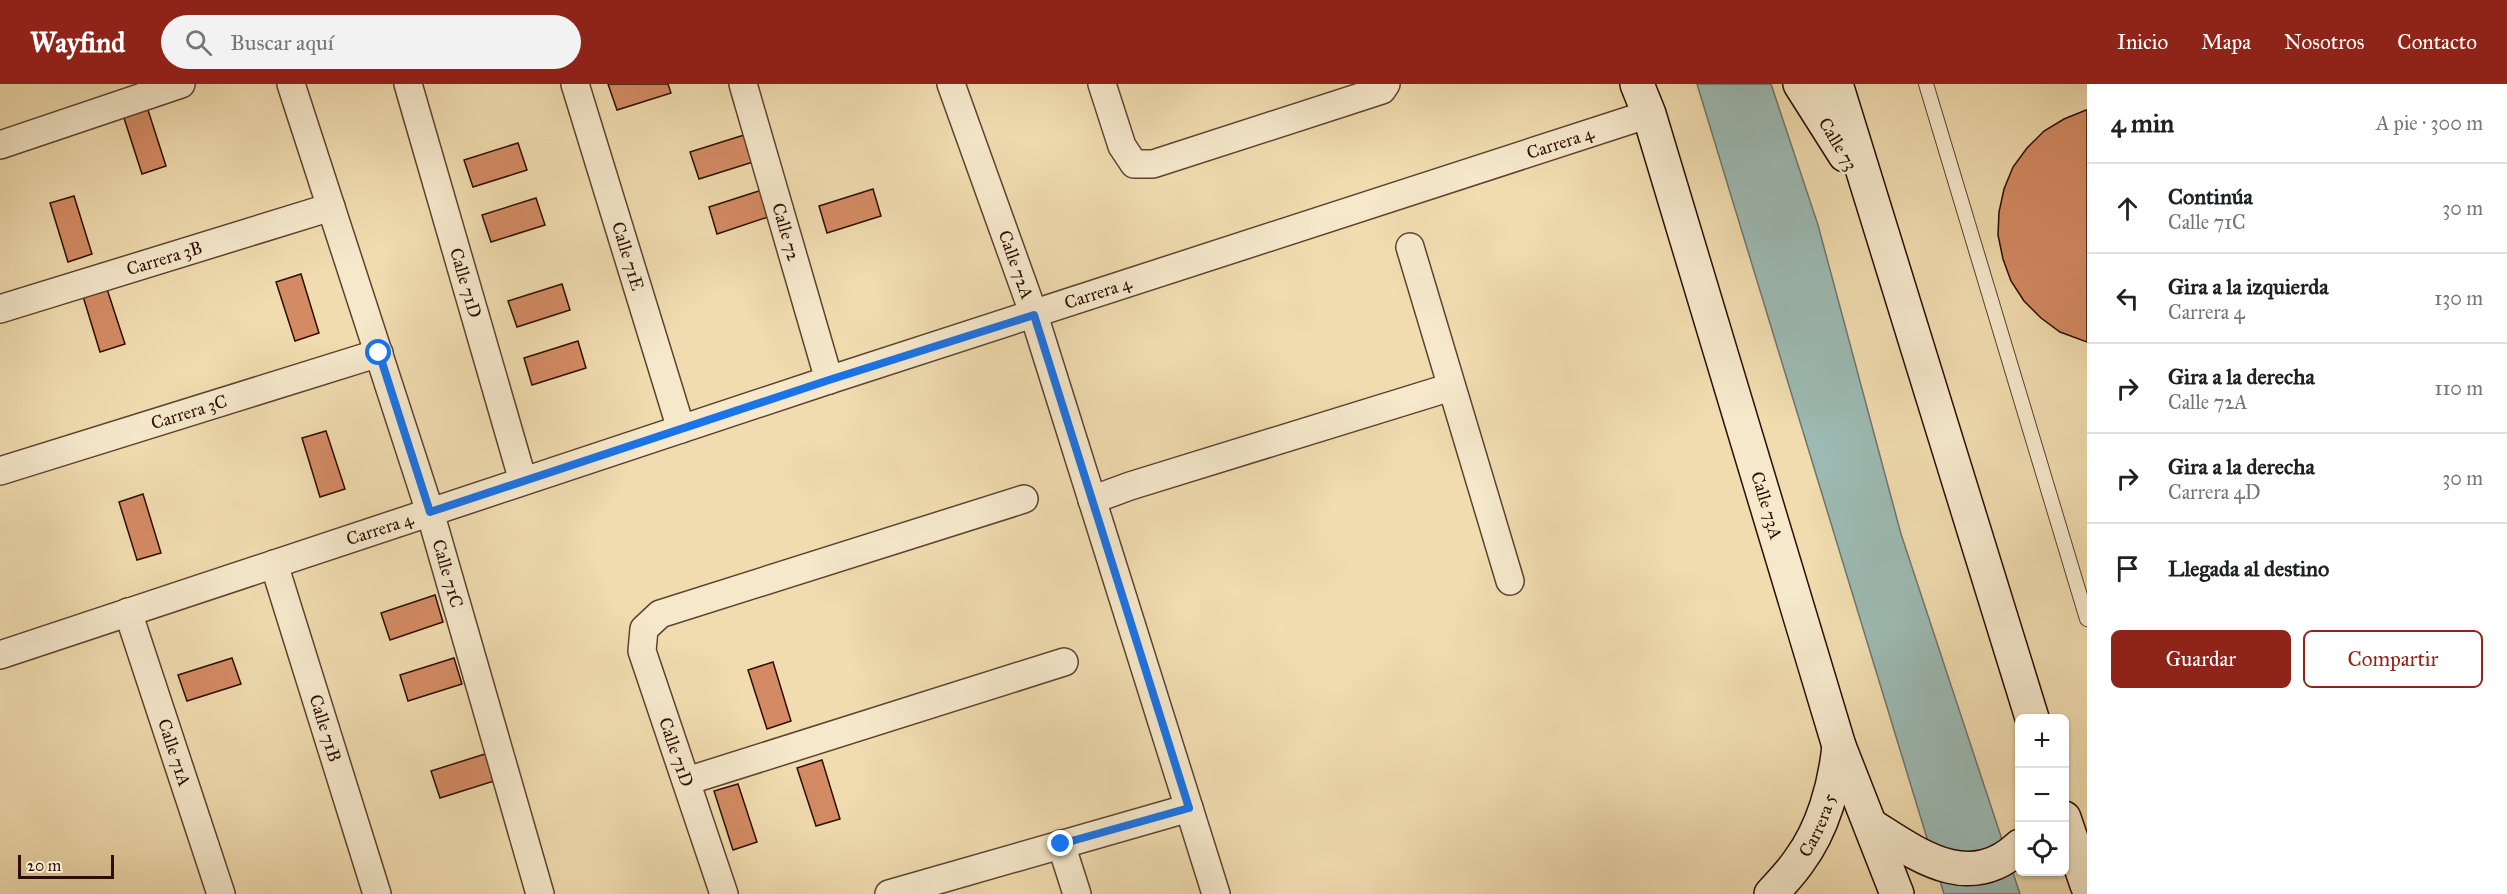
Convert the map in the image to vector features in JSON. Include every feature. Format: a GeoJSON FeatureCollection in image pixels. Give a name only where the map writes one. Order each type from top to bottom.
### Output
{"type":"FeatureCollection","features":[{"type":"Feature","properties":{"kind":"main road"},"geometry":{"type":"LineString","coordinates":[[1637,84],[1649,114]]}},
{"type":"Feature","properties":{"kind":"main road","name":"Calle 73"},"geometry":{"type":"LineString","coordinates":[[1800,84],[1836,138],[1873,206]]}},
{"type":"Feature","properties":{"kind":"main road"},"geometry":{"type":"LineString","coordinates":[[1836,84],[2031,714]]}},
{"type":"Feature","properties":{"kind":"main road","name":"Calle 73A"},"geometry":{"type":"LineString","coordinates":[[1649,114],[1839,746],[1897,894]]}},
{"type":"Feature","properties":{"kind":"main road","name":"Carrera 5"},"geometry":{"type":"LineString","coordinates":[[1771,894],[1800,860],[1825,811],[1837,766],[1839,746]]}},
{"type":"Feature","properties":{"kind":"main road"},"geometry":{"type":"LineString","coordinates":[[2065,822],[2087,885]]}},
{"type":"Feature","properties":{"kind":"main road"},"geometry":{"type":"LineString","coordinates":[[1872,826],[1933,863],[1964,869],[1995,863],[2015,849]]}},
{"type":"Feature","properties":{"kind":"street"},"geometry":{"type":"LineString","coordinates":[[0,146],[181,84]]}},
{"type":"Feature","properties":{"kind":"street","name":"Calle 71C"},"geometry":{"type":"LineString","coordinates":[[291,84],[430,512],[540,894]]}},
{"type":"Feature","properties":{"kind":"street","name":"Calle 71D"},"geometry":{"type":"LineString","coordinates":[[408,84],[523,481]]}},
{"type":"Feature","properties":{"kind":"street","name":"Calle 71E"},"geometry":{"type":"LineString","coordinates":[[575,84],[681,429]]}},
{"type":"Feature","properties":{"kind":"street","name":"Calle 72"},"geometry":{"type":"LineString","coordinates":[[743,84],[829,380]]}},
{"type":"Feature","properties":{"kind":"street","name":"Calle 72A"},"geometry":{"type":"LineString","coordinates":[[951,84],[1034,315],[1216,894]]}},
{"type":"Feature","properties":{"kind":"street"},"geometry":{"type":"LineString","coordinates":[[1102,84],[1122,146],[1134,164],[1152,164],[1163,161],[1382,90],[1386,84]]}},
{"type":"Feature","properties":{"kind":"street","name":"Carrera 4"},"geometry":{"type":"LineString","coordinates":[[0,655],[829,380],[1649,114]]}},
{"type":"Feature","properties":{"kind":"street","name":"Carrera 3B"},"geometry":{"type":"LineString","coordinates":[[0,309],[331,207]]}},
{"type":"Feature","properties":{"kind":"street"},"geometry":{"type":"LineString","coordinates":[[1410,247],[1510,581]]}},
{"type":"Feature","properties":{"kind":"street","name":"Carrera 3C"},"geometry":{"type":"LineString","coordinates":[[0,471],[379,353]]}},
{"type":"Feature","properties":{"kind":"street"},"geometry":{"type":"LineString","coordinates":[[1092,500],[1130,486],[1451,387]]}},
{"type":"Feature","properties":{"kind":"street","name":"Calle 71D"},"geometry":{"type":"LineString","coordinates":[[724,894],[642,651],[644,630],[660,614],[1024,499]]}},
{"type":"Feature","properties":{"kind":"street","name":"Calle 71B"},"geometry":{"type":"LineString","coordinates":[[274,564],[377,894]]}},
{"type":"Feature","properties":{"kind":"street","name":"Calle 71A"},"geometry":{"type":"LineString","coordinates":[[128,612],[221,894]]}},
{"type":"Feature","properties":{"kind":"street"},"geometry":{"type":"LineString","coordinates":[[687,781],[1064,662]]}},
{"type":"Feature","properties":{"kind":"street"},"geometry":{"type":"LineString","coordinates":[[898,893],[1189,808]]}},
{"type":"Feature","properties":{"kind":"street"},"geometry":{"type":"LineString","coordinates":[[1061,844],[1077,894]]}},
{"type":"Feature","properties":{"kind":"lane"},"geometry":{"type":"LineString","coordinates":[[1926,84],[2087,619]]}},
{"type":"Feature","properties":{"kind":"water"},"geometry":{"type":"Polygon","coordinates":[[[1697,84],[1771,84],[1818,225],[1901,534],[2020,894],[1944,894],[1697,84]]]}},
{"type":"Feature","properties":{"kind":"building"},"geometry":{"type":"Polygon","coordinates":[[[608,84],[668,84],[671,93],[617,110],[608,84]]]}},
{"type":"Feature","properties":{"kind":"building"},"geometry":{"type":"Polygon","coordinates":[[[147,107],[166,166],[142,174],[123,115],[147,107]]]}},
{"type":"Feature","properties":{"kind":"building"},"geometry":{"type":"Polygon","coordinates":[[[2087,110],[2087,342],[2060,332],[2024,301],[2011,281],[1998,235],[1999,212],[2004,189],[2013,167],[2044,131],[2064,119],[2087,110]]]}},
{"type":"Feature","properties":{"kind":"building"},"geometry":{"type":"Polygon","coordinates":[[[744,135],[753,162],[699,179],[690,152],[744,135]]]}},
{"type":"Feature","properties":{"kind":"building"},"geometry":{"type":"Polygon","coordinates":[[[518,143],[527,170],[473,187],[464,160],[518,143]]]}},
{"type":"Feature","properties":{"kind":"building"},"geometry":{"type":"Polygon","coordinates":[[[873,189],[881,216],[827,233],[819,206],[873,189]]]}},
{"type":"Feature","properties":{"kind":"building"},"geometry":{"type":"Polygon","coordinates":[[[762,190],[771,216],[717,234],[709,207],[762,190]]]}},
{"type":"Feature","properties":{"kind":"building"},"geometry":{"type":"Polygon","coordinates":[[[74,196],[92,254],[68,262],[50,203],[74,196]]]}},
{"type":"Feature","properties":{"kind":"building"},"geometry":{"type":"Polygon","coordinates":[[[536,198],[545,225],[491,242],[482,215],[536,198]]]}},
{"type":"Feature","properties":{"kind":"building"},"geometry":{"type":"Polygon","coordinates":[[[301,274],[319,333],[295,341],[276,282],[301,274]]]}},
{"type":"Feature","properties":{"kind":"building"},"geometry":{"type":"Polygon","coordinates":[[[562,284],[570,310],[517,327],[508,301],[562,284]]]}},
{"type":"Feature","properties":{"kind":"building"},"geometry":{"type":"Polygon","coordinates":[[[106,286],[125,344],[100,352],[82,293],[106,286]]]}},
{"type":"Feature","properties":{"kind":"building"},"geometry":{"type":"Polygon","coordinates":[[[578,341],[586,368],[532,385],[524,358],[578,341]]]}},
{"type":"Feature","properties":{"kind":"building"},"geometry":{"type":"Polygon","coordinates":[[[326,431],[345,489],[320,497],[302,438],[326,431]]]}},
{"type":"Feature","properties":{"kind":"building"},"geometry":{"type":"Polygon","coordinates":[[[143,494],[161,553],[137,560],[119,502],[143,494]]]}},
{"type":"Feature","properties":{"kind":"building"},"geometry":{"type":"Polygon","coordinates":[[[435,595],[443,622],[390,640],[381,613],[435,595]]]}},
{"type":"Feature","properties":{"kind":"building"},"geometry":{"type":"Polygon","coordinates":[[[232,658],[241,684],[187,701],[178,675],[232,658]]]}},
{"type":"Feature","properties":{"kind":"building"},"geometry":{"type":"Polygon","coordinates":[[[454,658],[462,684],[408,701],[400,675],[454,658]]]}},
{"type":"Feature","properties":{"kind":"building"},"geometry":{"type":"Polygon","coordinates":[[[773,662],[791,721],[767,729],[748,670],[773,662]]]}},
{"type":"Feature","properties":{"kind":"building"},"geometry":{"type":"Polygon","coordinates":[[[485,754],[494,781],[440,798],[431,771],[485,754]]]}},
{"type":"Feature","properties":{"kind":"building"},"geometry":{"type":"Polygon","coordinates":[[[822,760],[840,819],[816,826],[797,768],[822,760]]]}},
{"type":"Feature","properties":{"kind":"building"},"geometry":{"type":"Polygon","coordinates":[[[738,784],[757,842],[733,850],[714,791],[738,784]]]}},
{"type":"Feature","properties":{"kind":"route"},"geometry":{"type":"LineString","coordinates":[[379,353],[430,512],[1034,315],[1189,808],[1061,844]]}}]}
